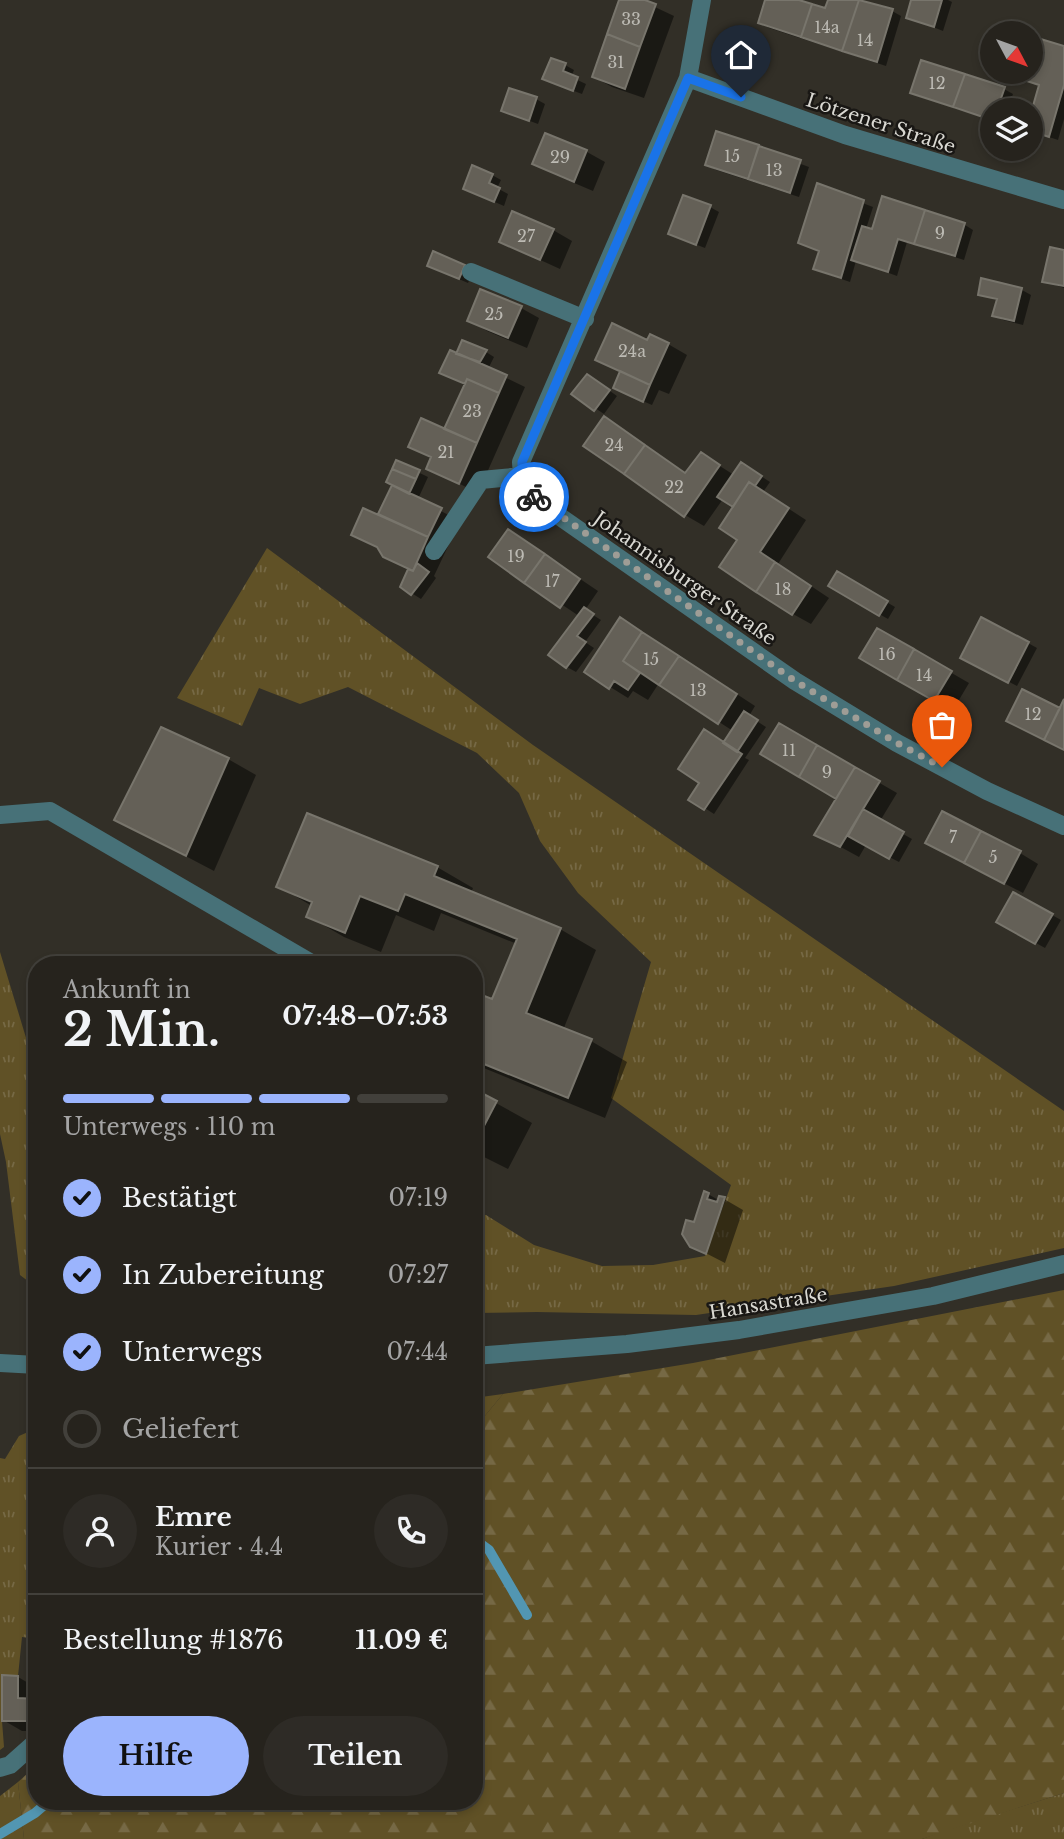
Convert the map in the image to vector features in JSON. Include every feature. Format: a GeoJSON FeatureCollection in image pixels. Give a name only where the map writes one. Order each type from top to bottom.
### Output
{"type":"FeatureCollection","features":[{"type":"Feature","properties":{"kind":"street"},"geometry":{"type":"LineString","coordinates":[[434,551],[481,480],[522,477],[522,462],[688,78],[702,0]]}},
{"type":"Feature","properties":{"kind":"street","name":"Lötzener Straße"},"geometry":{"type":"LineString","coordinates":[[688,78],[845,135],[1064,200]]}},
{"type":"Feature","properties":{"kind":"street"},"geometry":{"type":"LineString","coordinates":[[471,272],[585,319]]}},
{"type":"Feature","properties":{"kind":"street","name":"Johannisburger Straße"},"geometry":{"type":"LineString","coordinates":[[522,477],[536,500],[795,681],[897,743],[986,791],[1064,826]]}},
{"type":"Feature","properties":{"kind":"street"},"geometry":{"type":"LineString","coordinates":[[0,815],[50,811],[299,956]]}},
{"type":"Feature","properties":{"kind":"street","name":"Hansastraße"},"geometry":{"type":"LineString","coordinates":[[483,1355],[627,1344],[739,1330],[933,1296],[1064,1264]]}},
{"type":"Feature","properties":{"kind":"street"},"geometry":{"type":"LineString","coordinates":[[0,1363],[28,1365]]}},
{"type":"Feature","properties":{"kind":"street"},"geometry":{"type":"LineString","coordinates":[[0,1768],[10,1765],[28,1749]]}},
{"type":"Feature","properties":{"kind":"green space"},"geometry":{"type":"Polygon","coordinates":[[[267,548],[533,745],[1064,1111],[1064,1248],[894,1286],[696,1315],[483,1313],[483,1215],[534,1245],[602,1266],[653,1265],[705,1256],[731,1185],[611,1098],[651,962],[578,893],[540,841],[519,793],[477,753],[348,687],[300,704],[259,688],[242,726],[177,698],[267,548]]]}},
{"type":"Feature","properties":{"kind":"green space"},"geometry":{"type":"Polygon","coordinates":[[[0,952],[28,1044],[28,1281],[20,1275],[0,1134],[0,952]]]}},
{"type":"Feature","properties":{"kind":"green space"},"geometry":{"type":"Polygon","coordinates":[[[1064,1290],[1064,1793],[922,1839],[24,1839],[18,1782],[28,1773],[28,1810],[483,1810],[483,1418],[503,1394],[693,1363],[1064,1290]]]}},
{"type":"Feature","properties":{"kind":"green space"},"geometry":{"type":"Polygon","coordinates":[[[503,1394],[483,1418],[483,1397],[503,1394]]]}},
{"type":"Feature","properties":{"kind":"green space"},"geometry":{"type":"Polygon","coordinates":[[[28,1432],[28,1638],[22,1637],[18,1676],[2,1676],[4,1747],[0,1750],[0,1458],[5,1459],[19,1436],[28,1432]]]}},
{"type":"Feature","properties":{"kind":"green space"},"geometry":{"type":"Polygon","coordinates":[[[18,1782],[24,1839],[0,1839],[0,1796],[18,1782]]]}},
{"type":"Feature","properties":{"kind":"green space"},"geometry":{"type":"Polygon","coordinates":[[[1064,1793],[1064,1839],[922,1839],[938,1833],[1064,1793]]]}},
{"type":"Feature","properties":{"kind":"building"},"geometry":{"type":"Polygon","coordinates":[[[619,0],[645,0],[656,4],[640,47],[607,34],[619,0]]]}},
{"type":"Feature","properties":{"kind":"building"},"geometry":{"type":"Polygon","coordinates":[[[765,0],[799,0],[812,4],[801,37],[758,23],[765,0]]]}},
{"type":"Feature","properties":{"kind":"building"},"geometry":{"type":"Polygon","coordinates":[[[828,0],[859,0],[842,51],[801,37],[812,4],[825,8],[828,0]]]}},
{"type":"Feature","properties":{"kind":"building"},"geometry":{"type":"Polygon","coordinates":[[[859,0],[893,9],[877,62],[842,51],[859,0]]]}},
{"type":"Feature","properties":{"kind":"building"},"geometry":{"type":"Polygon","coordinates":[[[911,0],[942,0],[934,27],[906,18],[911,0]]]}},
{"type":"Feature","properties":{"kind":"building"},"geometry":{"type":"Polygon","coordinates":[[[607,34],[640,47],[625,89],[592,77],[607,34]]]}},
{"type":"Feature","properties":{"kind":"building"},"geometry":{"type":"Polygon","coordinates":[[[1043,40],[1064,46],[1064,85],[1049,137],[1043,135],[1043,98],[1035,98],[1039,85],[1036,84],[1043,84],[1043,40]]]}},
{"type":"Feature","properties":{"kind":"building"},"geometry":{"type":"Polygon","coordinates":[[[551,58],[566,63],[563,71],[578,77],[573,91],[542,79],[551,58]]]}},
{"type":"Feature","properties":{"kind":"building"},"geometry":{"type":"Polygon","coordinates":[[[921,60],[965,74],[953,107],[910,93],[921,60]]]}},
{"type":"Feature","properties":{"kind":"building"},"geometry":{"type":"Polygon","coordinates":[[[965,74],[980,79],[980,84],[1005,87],[1001,98],[980,98],[980,116],[953,107],[965,74]]]}},
{"type":"Feature","properties":{"kind":"building"},"geometry":{"type":"Polygon","coordinates":[[[509,88],[537,97],[529,121],[501,111],[509,88]]]}},
{"type":"Feature","properties":{"kind":"building"},"geometry":{"type":"Polygon","coordinates":[[[716,131],[759,145],[748,179],[705,165],[716,131]]]}},
{"type":"Feature","properties":{"kind":"building"},"geometry":{"type":"Polygon","coordinates":[[[545,133],[587,150],[574,182],[532,164],[545,133]]]}},
{"type":"Feature","properties":{"kind":"building"},"geometry":{"type":"Polygon","coordinates":[[[759,146],[801,160],[790,193],[748,179],[759,146]]]}},
{"type":"Feature","properties":{"kind":"building"},"geometry":{"type":"Polygon","coordinates":[[[472,165],[493,174],[489,183],[500,188],[494,202],[463,189],[472,165]]]}},
{"type":"Feature","properties":{"kind":"building"},"geometry":{"type":"Polygon","coordinates":[[[817,183],[864,200],[841,278],[813,269],[819,251],[798,243],[817,183]]]}},
{"type":"Feature","properties":{"kind":"building"},"geometry":{"type":"Polygon","coordinates":[[[683,195],[711,205],[696,245],[668,234],[683,195]]]}},
{"type":"Feature","properties":{"kind":"building"},"geometry":{"type":"Polygon","coordinates":[[[882,196],[925,210],[914,244],[898,239],[888,272],[851,260],[862,226],[872,229],[882,196]]]}},
{"type":"Feature","properties":{"kind":"building"},"geometry":{"type":"Polygon","coordinates":[[[925,210],[965,223],[955,256],[914,244],[925,210]]]}},
{"type":"Feature","properties":{"kind":"building"},"geometry":{"type":"Polygon","coordinates":[[[512,211],[554,229],[540,260],[499,242],[512,211]]]}},
{"type":"Feature","properties":{"kind":"building"},"geometry":{"type":"Polygon","coordinates":[[[1050,247],[1064,250],[1064,286],[1042,282],[1050,247]]]}},
{"type":"Feature","properties":{"kind":"building"},"geometry":{"type":"Polygon","coordinates":[[[433,251],[465,265],[459,279],[427,266],[433,251]]]}},
{"type":"Feature","properties":{"kind":"building"},"geometry":{"type":"Polygon","coordinates":[[[981,278],[1022,288],[1014,321],[992,316],[997,299],[978,295],[981,278]]]}},
{"type":"Feature","properties":{"kind":"building"},"geometry":{"type":"Polygon","coordinates":[[[480,289],[522,306],[508,338],[467,321],[480,289]]]}},
{"type":"Feature","properties":{"kind":"building"},"geometry":{"type":"Polygon","coordinates":[[[612,323],[647,340],[650,334],[669,343],[650,385],[595,360],[612,323]]]}},
{"type":"Feature","properties":{"kind":"building"},"geometry":{"type":"Polygon","coordinates":[[[462,340],[487,350],[480,362],[456,354],[462,340]]]}},
{"type":"Feature","properties":{"kind":"building"},"geometry":{"type":"Polygon","coordinates":[[[450,350],[507,375],[499,393],[467,379],[465,384],[439,373],[450,350]]]}},
{"type":"Feature","properties":{"kind":"building"},"geometry":{"type":"Polygon","coordinates":[[[620,371],[650,385],[643,402],[613,388],[620,371]]]}},
{"type":"Feature","properties":{"kind":"building"},"geometry":{"type":"Polygon","coordinates":[[[587,374],[610,390],[594,411],[571,394],[587,374]]]}},
{"type":"Feature","properties":{"kind":"building"},"geometry":{"type":"Polygon","coordinates":[[[467,379],[499,393],[477,443],[444,429],[467,379]]]}},
{"type":"Feature","properties":{"kind":"building"},"geometry":{"type":"Polygon","coordinates":[[[604,416],[645,445],[624,474],[583,446],[604,416]]]}},
{"type":"Feature","properties":{"kind":"building"},"geometry":{"type":"Polygon","coordinates":[[[421,418],[477,443],[459,484],[426,469],[431,457],[408,447],[421,418]]]}},
{"type":"Feature","properties":{"kind":"building"},"geometry":{"type":"Polygon","coordinates":[[[645,445],[685,473],[701,452],[720,465],[684,517],[624,474],[645,445]]]}},
{"type":"Feature","properties":{"kind":"building"},"geometry":{"type":"Polygon","coordinates":[[[396,460],[420,470],[416,479],[392,469],[396,460]]]}},
{"type":"Feature","properties":{"kind":"building"},"geometry":{"type":"Polygon","coordinates":[[[741,462],[762,476],[755,486],[749,482],[733,507],[717,497],[741,462]]]}},
{"type":"Feature","properties":{"kind":"building"},"geometry":{"type":"Polygon","coordinates":[[[392,469],[416,479],[409,494],[386,482],[392,469]]]}},
{"type":"Feature","properties":{"kind":"building"},"geometry":{"type":"Polygon","coordinates":[[[749,482],[789,508],[760,552],[775,562],[756,592],[719,567],[737,540],[719,528],[749,482]]]}},
{"type":"Feature","properties":{"kind":"building"},"geometry":{"type":"Polygon","coordinates":[[[392,485],[442,508],[428,537],[378,514],[392,485]]]}},
{"type":"Feature","properties":{"kind":"building"},"geometry":{"type":"Polygon","coordinates":[[[363,508],[428,537],[413,571],[383,557],[377,547],[351,535],[363,508]]]}},
{"type":"Feature","properties":{"kind":"building"},"geometry":{"type":"Polygon","coordinates":[[[508,529],[545,554],[524,583],[488,557],[508,529]]]}},
{"type":"Feature","properties":{"kind":"building"},"geometry":{"type":"Polygon","coordinates":[[[545,554],[580,579],[560,608],[524,583],[545,554]]]}},
{"type":"Feature","properties":{"kind":"building"},"geometry":{"type":"Polygon","coordinates":[[[775,562],[811,586],[792,615],[756,592],[775,562]]]}},
{"type":"Feature","properties":{"kind":"building"},"geometry":{"type":"Polygon","coordinates":[[[417,563],[429,572],[411,595],[400,587],[408,569],[413,571],[417,563]]]}},
{"type":"Feature","properties":{"kind":"building"},"geometry":{"type":"Polygon","coordinates":[[[837,571],[888,601],[879,616],[828,586],[837,571]]]}},
{"type":"Feature","properties":{"kind":"building"},"geometry":{"type":"Polygon","coordinates":[[[584,607],[594,614],[577,636],[586,642],[566,668],[548,655],[584,607]]]}},
{"type":"Feature","properties":{"kind":"building"},"geometry":{"type":"Polygon","coordinates":[[[620,617],[642,632],[623,661],[640,673],[628,690],[614,681],[609,689],[584,672],[620,617]]]}},
{"type":"Feature","properties":{"kind":"building"},"geometry":{"type":"Polygon","coordinates":[[[981,617],[1029,642],[1008,683],[960,658],[981,617]]]}},
{"type":"Feature","properties":{"kind":"building"},"geometry":{"type":"Polygon","coordinates":[[[877,628],[914,649],[897,680],[859,658],[877,628]]]}},
{"type":"Feature","properties":{"kind":"building"},"geometry":{"type":"Polygon","coordinates":[[[642,632],[679,656],[659,685],[623,661],[642,632]]]}},
{"type":"Feature","properties":{"kind":"building"},"geometry":{"type":"Polygon","coordinates":[[[914,649],[952,671],[934,701],[897,680],[914,649]]]}},
{"type":"Feature","properties":{"kind":"building"},"geometry":{"type":"Polygon","coordinates":[[[679,656],[737,694],[718,724],[659,685],[679,656]]]}},
{"type":"Feature","properties":{"kind":"building"},"geometry":{"type":"Polygon","coordinates":[[[1022,689],[1060,708],[1044,740],[1006,721],[1022,689]]]}},
{"type":"Feature","properties":{"kind":"building"},"geometry":{"type":"Polygon","coordinates":[[[1064,699],[1064,750],[1044,740],[1064,699]]]}},
{"type":"Feature","properties":{"kind":"building"},"geometry":{"type":"Polygon","coordinates":[[[744,711],[758,720],[737,752],[723,743],[744,711]]]}},
{"type":"Feature","properties":{"kind":"building"},"geometry":{"type":"Polygon","coordinates":[[[779,723],[817,745],[799,777],[760,754],[779,723]]]}},
{"type":"Feature","properties":{"kind":"building"},"geometry":{"type":"Polygon","coordinates":[[[161,727],[229,758],[186,856],[114,820],[161,727]]]}},
{"type":"Feature","properties":{"kind":"building"},"geometry":{"type":"Polygon","coordinates":[[[704,729],[742,754],[704,810],[688,800],[699,783],[678,769],[704,729]]]}},
{"type":"Feature","properties":{"kind":"building"},"geometry":{"type":"Polygon","coordinates":[[[817,745],[855,767],[836,799],[799,777],[817,745]]]}},
{"type":"Feature","properties":{"kind":"building"},"geometry":{"type":"Polygon","coordinates":[[[855,767],[880,781],[840,847],[814,835],[855,767]]]}},
{"type":"Feature","properties":{"kind":"building"},"geometry":{"type":"Polygon","coordinates":[[[863,809],[904,832],[889,859],[848,836],[863,809]]]}},
{"type":"Feature","properties":{"kind":"building"},"geometry":{"type":"Polygon","coordinates":[[[942,811],[981,831],[964,863],[925,843],[942,811]]]}},
{"type":"Feature","properties":{"kind":"building"},"geometry":{"type":"Polygon","coordinates":[[[307,813],[438,866],[434,876],[561,928],[526,1013],[592,1039],[568,1098],[483,1064],[483,996],[492,999],[517,939],[405,894],[398,911],[360,896],[345,933],[306,917],[312,902],[276,887],[307,813]]]}},
{"type":"Feature","properties":{"kind":"building"},"geometry":{"type":"Polygon","coordinates":[[[981,831],[1021,851],[1004,884],[964,863],[981,831]]]}},
{"type":"Feature","properties":{"kind":"building"},"geometry":{"type":"Polygon","coordinates":[[[1013,892],[1053,914],[1035,944],[996,922],[1013,892]]]}},
{"type":"Feature","properties":{"kind":"building"},"geometry":{"type":"Polygon","coordinates":[[[483,1094],[497,1101],[483,1128],[483,1094]]]}},
{"type":"Feature","properties":{"kind":"building"},"geometry":{"type":"Polygon","coordinates":[[[704,1191],[709,1193],[707,1199],[717,1202],[719,1196],[725,1197],[706,1254],[690,1247],[682,1234],[686,1220],[694,1222],[704,1191]]]}},
{"type":"Feature","properties":{"kind":"building"},"geometry":{"type":"Polygon","coordinates":[[[2,1675],[18,1676],[18,1698],[28,1699],[28,1721],[2,1721],[2,1675]]]}},
{"type":"Feature","properties":{"kind":"waterway"},"geometry":{"type":"LineString","coordinates":[[483,1546],[489,1550],[527,1615]]}},
{"type":"Feature","properties":{"kind":"waterway"},"geometry":{"type":"LineString","coordinates":[[0,1834],[38,1810]]}},
{"type":"Feature","properties":{"kind":"way so far"},"geometry":{"type":"LineString","coordinates":[[534,497],[795,681],[942,767]]}},
{"type":"Feature","properties":{"kind":"route"},"geometry":{"type":"LineString","coordinates":[[534,497],[522,477],[522,462],[688,78],[741,97]]}}]}
